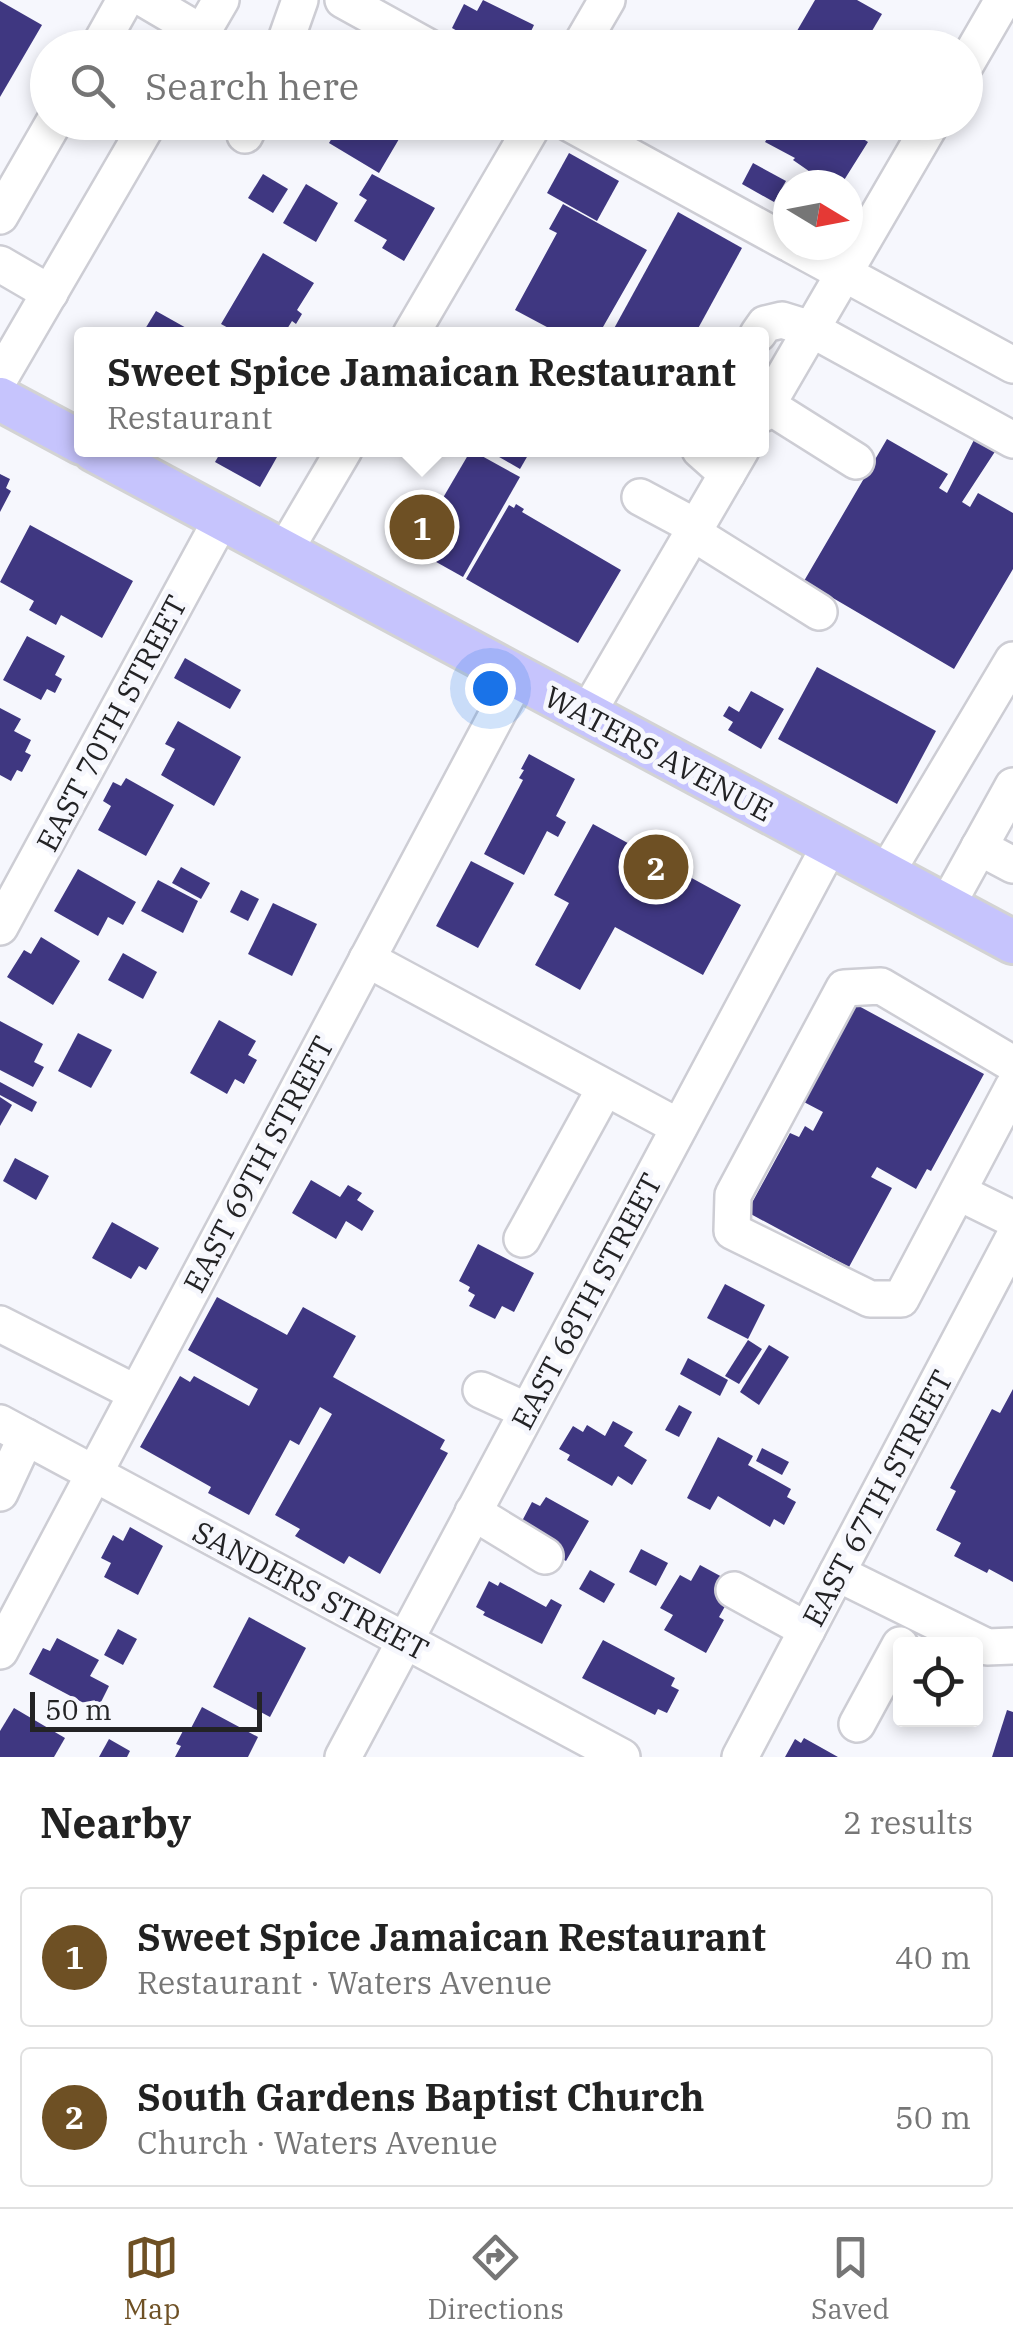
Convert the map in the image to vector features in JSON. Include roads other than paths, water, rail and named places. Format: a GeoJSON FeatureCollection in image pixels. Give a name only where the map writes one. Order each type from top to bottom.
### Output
{"type":"FeatureCollection","features":[{"type":"Feature","properties":{"kind":"main road"},"geometry":{"type":"LineString","coordinates":[[0,399],[74,439]]}},
{"type":"Feature","properties":{"kind":"main road","name":"WATERS AVENUE"},"geometry":{"type":"LineString","coordinates":[[107,457],[1013,942]]}},
{"type":"Feature","properties":{"kind":"street"},"geometry":{"type":"LineString","coordinates":[[108,30],[125,0]]}},
{"type":"Feature","properties":{"kind":"street"},"geometry":{"type":"LineString","coordinates":[[146,0],[184,30]]}},
{"type":"Feature","properties":{"kind":"street"},"geometry":{"type":"LineString","coordinates":[[203,30],[221,0]]}},
{"type":"Feature","properties":{"kind":"street"},"geometry":{"type":"LineString","coordinates":[[289,30],[300,0]]}},
{"type":"Feature","properties":{"kind":"street"},"geometry":{"type":"LineString","coordinates":[[343,0],[397,30]]}},
{"type":"Feature","properties":{"kind":"street"},"geometry":{"type":"LineString","coordinates":[[590,30],[607,0]]}},
{"type":"Feature","properties":{"kind":"street"},"geometry":{"type":"LineString","coordinates":[[983,35],[1003,0]]}},
{"type":"Feature","properties":{"kind":"street"},"geometry":{"type":"LineString","coordinates":[[0,216],[44,140]]}},
{"type":"Feature","properties":{"kind":"street"},"geometry":{"type":"LineString","coordinates":[[0,378],[139,140]]}},
{"type":"Feature","properties":{"kind":"street"},"geometry":{"type":"LineString","coordinates":[[416,327],[525,140]]}},
{"type":"Feature","properties":{"kind":"street"},"geometry":{"type":"LineString","coordinates":[[600,140],[773,235]]}},
{"type":"Feature","properties":{"kind":"street"},"geometry":{"type":"LineString","coordinates":[[769,401],[922,140]]}},
{"type":"Feature","properties":{"kind":"street"},"geometry":{"type":"LineString","coordinates":[[819,260],[1013,366]]}},
{"type":"Feature","properties":{"kind":"street"},"geometry":{"type":"LineString","coordinates":[[0,264],[50,293]]}},
{"type":"Feature","properties":{"kind":"street"},"geometry":{"type":"LineString","coordinates":[[762,327],[782,320],[811,329],[1013,440]]}},
{"type":"Feature","properties":{"kind":"street"},"geometry":{"type":"LineString","coordinates":[[769,413],[856,461]]}},
{"type":"Feature","properties":{"kind":"street"},"geometry":{"type":"LineString","coordinates":[[284,552],[340,457]]}},
{"type":"Feature","properties":{"kind":"street"},"geometry":{"type":"LineString","coordinates":[[587,714],[734,462]]}},
{"type":"Feature","properties":{"kind":"street"},"geometry":{"type":"LineString","coordinates":[[640,497],[819,612]]}},
{"type":"Feature","properties":{"kind":"street","name":"EAST 70TH STREET"},"geometry":{"type":"LineString","coordinates":[[0,927],[222,518]]}},
{"type":"Feature","properties":{"kind":"street"},"geometry":{"type":"LineString","coordinates":[[885,875],[1012,663]]}},
{"type":"Feature","properties":{"kind":"street","name":"EAST 69TH STREET"},"geometry":{"type":"LineString","coordinates":[[0,1651],[517,677]]}},
{"type":"Feature","properties":{"kind":"street"},"geometry":{"type":"LineString","coordinates":[[946,907],[1013,786]]}},
{"type":"Feature","properties":{"kind":"street","name":"EAST 68TH STREET"},"geometry":{"type":"LineString","coordinates":[[343,1757],[405,1640],[466,1550],[474,1512],[830,845]]}},
{"type":"Feature","properties":{"kind":"street"},"geometry":{"type":"LineString","coordinates":[[979,847],[1013,866]]}},
{"type":"Feature","properties":{"kind":"street"},"geometry":{"type":"LineString","coordinates":[[367,959],[679,1128]]}},
{"type":"Feature","properties":{"kind":"street"},"geometry":{"type":"LineString","coordinates":[[1013,1064],[881,986],[844,988],[733,1194],[732,1231],[870,1299],[901,1298],[1013,1087]]}},
{"type":"Feature","properties":{"kind":"street"},"geometry":{"type":"LineString","coordinates":[[522,1240],[605,1088]]}},
{"type":"Feature","properties":{"kind":"street"},"geometry":{"type":"LineString","coordinates":[[958,1192],[1013,1219]]}},
{"type":"Feature","properties":{"kind":"street","name":"EAST 67TH STREET"},"geometry":{"type":"LineString","coordinates":[[740,1757],[837,1573],[1001,1293],[1013,1239]]}},
{"type":"Feature","properties":{"kind":"street"},"geometry":{"type":"LineString","coordinates":[[0,1324],[136,1393]]}},
{"type":"Feature","properties":{"kind":"street"},"geometry":{"type":"LineString","coordinates":[[481,1390],[527,1411]]}},
{"type":"Feature","properties":{"kind":"street"},"geometry":{"type":"LineString","coordinates":[[0,1493],[13,1430]]}},
{"type":"Feature","properties":{"kind":"street","name":"SANDERS STREET"},"geometry":{"type":"LineString","coordinates":[[13,1430],[622,1757]]}},
{"type":"Feature","properties":{"kind":"street"},"geometry":{"type":"LineString","coordinates":[[474,1512],[545,1556]]}},
{"type":"Feature","properties":{"kind":"street"},"geometry":{"type":"LineString","coordinates":[[837,1573],[986,1646],[1013,1646]]}},
{"type":"Feature","properties":{"kind":"street"},"geometry":{"type":"LineString","coordinates":[[734,1590],[807,1630]]}},
{"type":"Feature","properties":{"kind":"street"},"geometry":{"type":"LineString","coordinates":[[905,1637],[918,1613]]}},
{"type":"Feature","properties":{"kind":"street"},"geometry":{"type":"LineString","coordinates":[[857,1724],[893,1659]]}},
{"type":"Feature","properties":{"kind":"place","name":"Sweet Spice Jamaican Restaurant"},"geometry":{"type":"Point","coordinates":[422,527]}},
{"type":"Feature","properties":{"kind":"place","name":"South Gardens Baptist Church"},"geometry":{"type":"Point","coordinates":[656,867]}}]}
